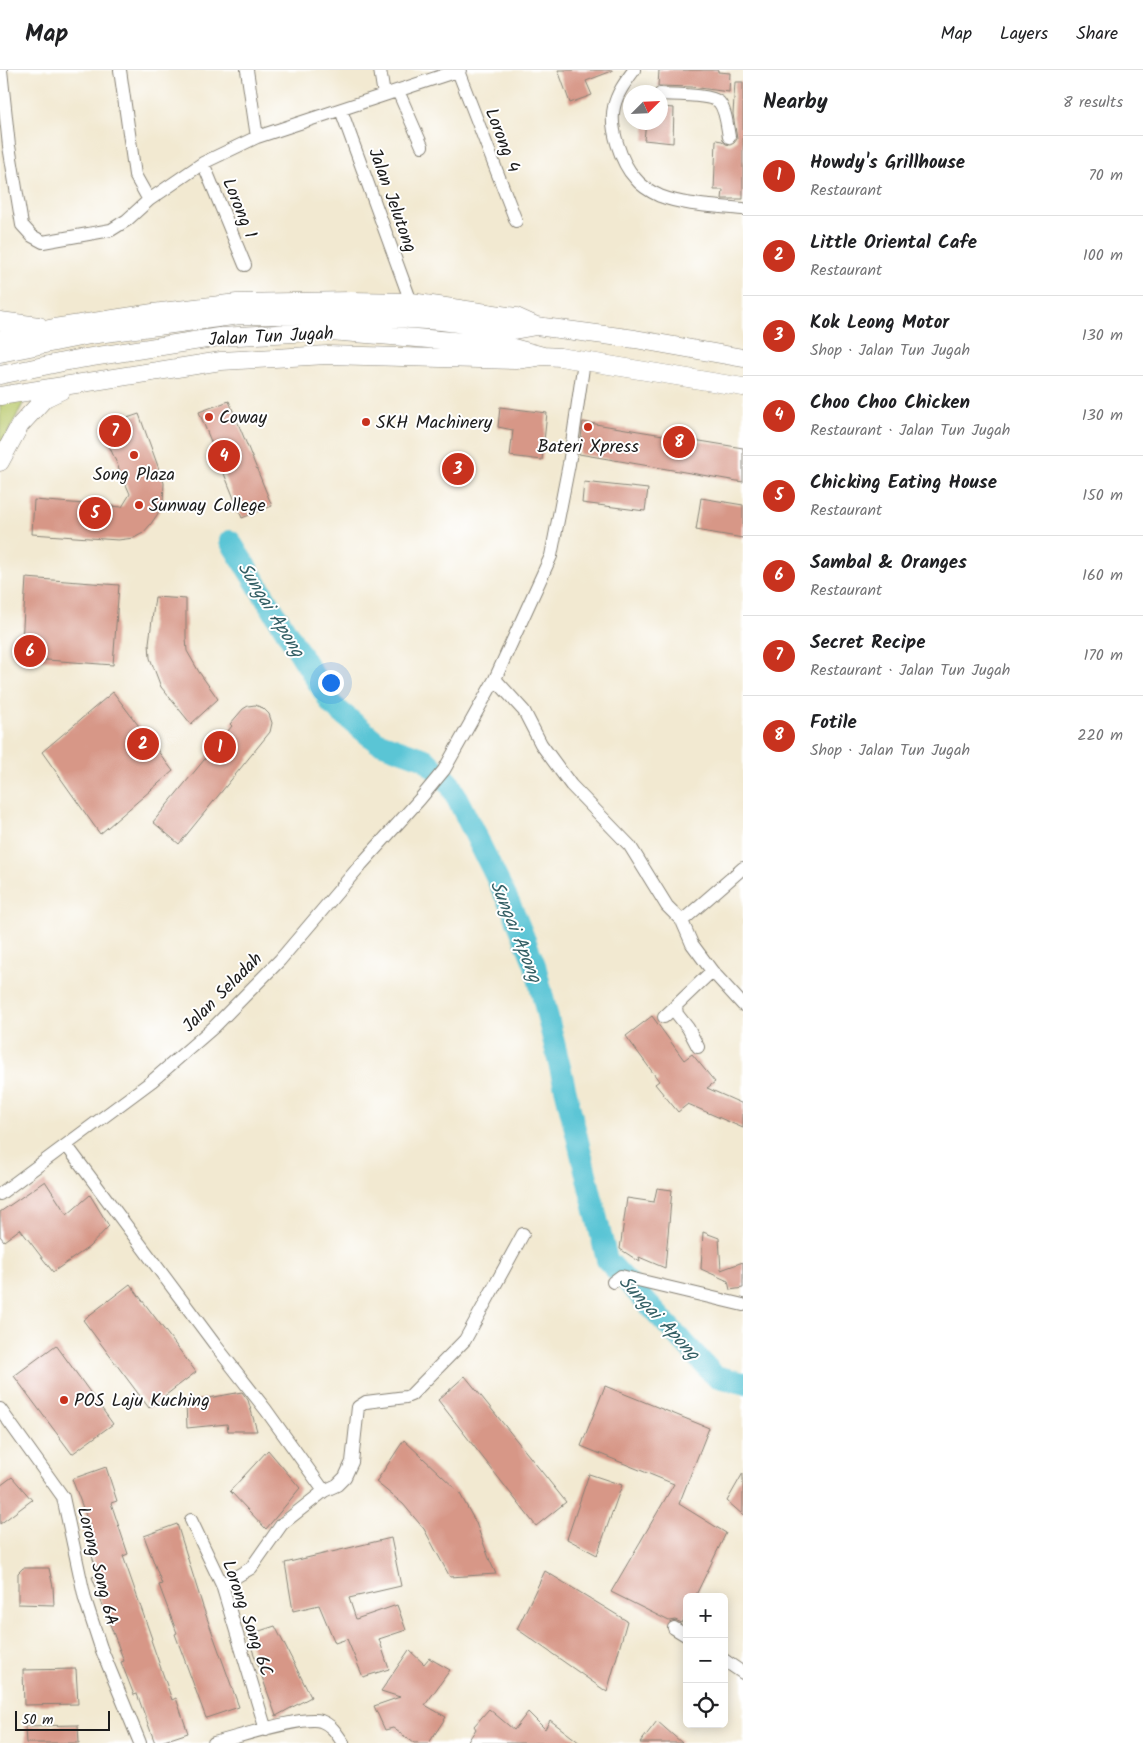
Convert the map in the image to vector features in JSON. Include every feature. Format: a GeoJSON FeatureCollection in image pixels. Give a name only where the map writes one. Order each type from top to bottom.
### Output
{"type":"FeatureCollection","features":[{"type":"Feature","properties":{"kind":"highway","name":"Jalan Tun Jugah"},"geometry":{"type":"LineString","coordinates":[[0,339],[54,328],[237,303],[411,302],[516,317],[536,326],[635,339],[743,358]]}},
{"type":"Feature","properties":{"kind":"highway","name":"Jalan Tun Jugah"},"geometry":{"type":"LineString","coordinates":[[0,353],[90,335],[240,315],[362,316],[441,321],[514,330],[536,326]]}},
{"type":"Feature","properties":{"kind":"highway"},"geometry":{"type":"LineString","coordinates":[[0,321],[54,328]]}},
{"type":"Feature","properties":{"kind":"highway","name":"Jalan Tun Jugah"},"geometry":{"type":"LineString","coordinates":[[0,375],[73,360],[219,337],[330,331],[502,345],[543,356],[743,387]]}},
{"type":"Feature","properties":{"kind":"highway","name":"Jalan Tun Jugah"},"geometry":{"type":"LineString","coordinates":[[0,396],[220,361],[308,356],[374,355],[516,360],[543,356]]}},
{"type":"Feature","properties":{"kind":"highway"},"geometry":{"type":"LineString","coordinates":[[0,462],[20,424],[34,408],[45,398],[76,383]]}},
{"type":"Feature","properties":{"kind":"street"},"geometry":{"type":"LineString","coordinates":[[0,70],[4,146],[22,225],[32,236],[43,242],[111,230],[127,220],[149,200],[204,163],[257,137],[459,70]]}},
{"type":"Feature","properties":{"kind":"street"},"geometry":{"type":"LineString","coordinates":[[120,70],[135,175],[149,200]]}},
{"type":"Feature","properties":{"kind":"street"},"geometry":{"type":"LineString","coordinates":[[247,70],[257,137]]}},
{"type":"Feature","properties":{"kind":"street"},"geometry":{"type":"LineString","coordinates":[[380,70],[384,95]]}},
{"type":"Feature","properties":{"kind":"street","name":"Lorong 4"},"geometry":{"type":"LineString","coordinates":[[459,70],[516,222]]}},
{"type":"Feature","properties":{"kind":"street"},"geometry":{"type":"LineString","coordinates":[[628,85],[634,70]]}},
{"type":"Feature","properties":{"kind":"street"},"geometry":{"type":"LineString","coordinates":[[398,91],[422,146]]}},
{"type":"Feature","properties":{"kind":"street"},"geometry":{"type":"LineString","coordinates":[[668,94],[700,96],[718,102],[724,111],[728,136]]}},
{"type":"Feature","properties":{"kind":"street"},"geometry":{"type":"LineString","coordinates":[[623,95],[614,108],[614,131],[621,155],[635,178],[646,188],[660,196],[702,205],[743,209]]}},
{"type":"Feature","properties":{"kind":"street","name":"Jalan Jelutong"},"geometry":{"type":"LineString","coordinates":[[341,110],[411,302]]}},
{"type":"Feature","properties":{"kind":"street","name":"Lorong 1"},"geometry":{"type":"LineString","coordinates":[[204,163],[245,265]]}},
{"type":"Feature","properties":{"kind":"street","name":"Jalan Seladah"},"geometry":{"type":"LineString","coordinates":[[0,1194],[152,1081],[214,1027],[280,960],[440,775],[495,679],[551,556],[569,464],[584,361]]}},
{"type":"Feature","properties":{"kind":"street"},"geometry":{"type":"LineString","coordinates":[[495,679],[524,711],[541,744],[571,785],[630,846],[667,906],[682,921],[692,944],[712,971],[743,1005]]}},
{"type":"Feature","properties":{"kind":"street"},"geometry":{"type":"LineString","coordinates":[[682,921],[743,868]]}},
{"type":"Feature","properties":{"kind":"street"},"geometry":{"type":"LineString","coordinates":[[664,1017],[712,971]]}},
{"type":"Feature","properties":{"kind":"street"},"geometry":{"type":"LineString","coordinates":[[676,1006],[677,1014],[688,1028],[698,1046]]}},
{"type":"Feature","properties":{"kind":"street"},"geometry":{"type":"LineString","coordinates":[[67,1146],[266,1410],[324,1492]]}},
{"type":"Feature","properties":{"kind":"street"},"geometry":{"type":"LineString","coordinates":[[222,1585],[251,1568],[282,1524],[324,1492],[337,1485],[345,1477],[352,1462],[358,1407],[366,1402],[411,1395],[465,1340],[523,1234]]}},
{"type":"Feature","properties":{"kind":"street"},"geometry":{"type":"LineString","coordinates":[[617,1279],[743,1305]]}},
{"type":"Feature","properties":{"kind":"street","name":"Lorong Song 6A"},"geometry":{"type":"LineString","coordinates":[[0,1409],[62,1497],[85,1599],[101,1648],[140,1743]]}},
{"type":"Feature","properties":{"kind":"street","name":"Lorong Song 6C"},"geometry":{"type":"LineString","coordinates":[[191,1520],[222,1585],[266,1730]]}},
{"type":"Feature","properties":{"kind":"street"},"geometry":{"type":"LineString","coordinates":[[674,1628],[683,1634]]}},
{"type":"Feature","properties":{"kind":"street"},"geometry":{"type":"LineString","coordinates":[[728,1663],[743,1673]]}},
{"type":"Feature","properties":{"kind":"street"},"geometry":{"type":"LineString","coordinates":[[214,1743],[297,1722],[320,1721],[332,1727],[343,1743]]}},
{"type":"Feature","properties":{"kind":"green space"},"geometry":{"type":"Polygon","coordinates":[[[27,396],[0,448],[0,403],[27,396]]]}},
{"type":"Feature","properties":{"kind":"building"},"geometry":{"type":"Polygon","coordinates":[[[558,70],[612,71],[586,81],[592,95],[570,103],[558,70]]]}},
{"type":"Feature","properties":{"kind":"building"},"geometry":{"type":"Polygon","coordinates":[[[659,70],[718,70],[718,72],[730,73],[729,92],[658,85],[659,70]]]}},
{"type":"Feature","properties":{"kind":"building"},"geometry":{"type":"Polygon","coordinates":[[[735,82],[743,82],[743,199],[722,199],[723,190],[714,190],[716,140],[730,145],[737,139],[733,114],[735,82]]]}},
{"type":"Feature","properties":{"kind":"building"},"geometry":{"type":"Polygon","coordinates":[[[668,108],[674,108],[673,143],[644,140],[645,130],[668,130],[668,108]]]}},
{"type":"Feature","properties":{"kind":"building"},"geometry":{"type":"Polygon","coordinates":[[[229,401],[272,506],[242,518],[199,412],[229,401]]]}},
{"type":"Feature","properties":{"kind":"building"},"geometry":{"type":"Polygon","coordinates":[[[500,407],[547,413],[542,460],[510,456],[513,430],[498,427],[500,407]]]}},
{"type":"Feature","properties":{"kind":"building","name":"Song Plaza"},"geometry":{"type":"Polygon","coordinates":[[[139,414],[164,483],[163,503],[157,515],[143,533],[134,538],[118,540],[32,534],[34,500],[122,507],[130,494],[101,427],[139,414]]]}},
{"type":"Feature","properties":{"kind":"building"},"geometry":{"type":"Polygon","coordinates":[[[583,422],[743,448],[743,482],[579,454],[583,422]]]}},
{"type":"Feature","properties":{"kind":"building"},"geometry":{"type":"Polygon","coordinates":[[[584,482],[648,489],[645,511],[582,503],[584,482]]]}},
{"type":"Feature","properties":{"kind":"building"},"geometry":{"type":"Polygon","coordinates":[[[701,498],[743,505],[743,538],[696,530],[701,498]]]}},
{"type":"Feature","properties":{"kind":"building"},"geometry":{"type":"Polygon","coordinates":[[[26,578],[119,585],[113,665],[21,658],[26,578]]]}},
{"type":"Feature","properties":{"kind":"building"},"geometry":{"type":"Polygon","coordinates":[[[155,597],[186,599],[187,651],[218,699],[191,724],[161,687],[150,658],[149,643],[155,597]]]}},
{"type":"Feature","properties":{"kind":"building"},"geometry":{"type":"Polygon","coordinates":[[[113,692],[173,771],[100,834],[42,752],[113,692]]]}},
{"type":"Feature","properties":{"kind":"building"},"geometry":{"type":"Polygon","coordinates":[[[255,705],[263,708],[269,714],[272,723],[270,732],[179,844],[153,822],[232,726],[230,724],[243,709],[255,705]]]}},
{"type":"Feature","properties":{"kind":"building"},"geometry":{"type":"Polygon","coordinates":[[[652,1016],[684,1060],[692,1054],[715,1082],[707,1088],[743,1104],[743,1128],[688,1104],[678,1112],[655,1084],[659,1081],[626,1036],[652,1016]]]}},
{"type":"Feature","properties":{"kind":"building"},"geometry":{"type":"Polygon","coordinates":[[[45,1181],[67,1215],[90,1195],[109,1226],[89,1247],[53,1272],[20,1229],[4,1241],[0,1236],[0,1212],[45,1181]]]}},
{"type":"Feature","properties":{"kind":"building"},"geometry":{"type":"Polygon","coordinates":[[[657,1188],[672,1190],[665,1268],[639,1257],[640,1262],[620,1249],[627,1198],[654,1202],[657,1188]]]}},
{"type":"Feature","properties":{"kind":"building"},"geometry":{"type":"Polygon","coordinates":[[[703,1232],[719,1238],[721,1270],[743,1262],[743,1288],[730,1290],[728,1281],[701,1269],[703,1232]]]}},
{"type":"Feature","properties":{"kind":"building"},"geometry":{"type":"Polygon","coordinates":[[[130,1284],[196,1372],[149,1408],[83,1320],[130,1284]]]}},
{"type":"Feature","properties":{"kind":"building","name":"POS Laju Kuching"},"geometry":{"type":"Polygon","coordinates":[[[56,1345],[113,1424],[72,1454],[14,1376],[56,1345]]]}},
{"type":"Feature","properties":{"kind":"building"},"geometry":{"type":"Polygon","coordinates":[[[465,1376],[566,1502],[536,1526],[438,1400],[465,1376]]]}},
{"type":"Feature","properties":{"kind":"building"},"geometry":{"type":"Polygon","coordinates":[[[605,1386],[709,1428],[679,1504],[726,1533],[697,1593],[683,1593],[682,1623],[675,1620],[669,1621],[611,1592],[674,1484],[581,1446],[605,1386]]]}},
{"type":"Feature","properties":{"kind":"building"},"geometry":{"type":"Polygon","coordinates":[[[242,1392],[248,1400],[257,1431],[228,1431],[227,1424],[187,1428],[186,1402],[242,1392]]]}},
{"type":"Feature","properties":{"kind":"building"},"geometry":{"type":"Polygon","coordinates":[[[404,1440],[459,1492],[476,1523],[496,1574],[450,1577],[424,1529],[403,1504],[376,1482],[404,1440]]]}},
{"type":"Feature","properties":{"kind":"building"},"geometry":{"type":"Polygon","coordinates":[[[268,1450],[300,1488],[266,1529],[230,1491],[268,1450]]]}},
{"type":"Feature","properties":{"kind":"building"},"geometry":{"type":"Polygon","coordinates":[[[106,1467],[117,1501],[111,1503],[128,1554],[123,1556],[172,1700],[176,1698],[188,1733],[158,1743],[155,1743],[137,1694],[134,1695],[121,1662],[124,1661],[92,1577],[99,1575],[83,1532],[91,1529],[72,1479],[106,1467]]]}},
{"type":"Feature","properties":{"kind":"building"},"geometry":{"type":"Polygon","coordinates":[[[743,1473],[743,1515],[727,1501],[743,1473]]]}},
{"type":"Feature","properties":{"kind":"building"},"geometry":{"type":"Polygon","coordinates":[[[589,1474],[622,1485],[597,1555],[567,1539],[589,1474]]]}},
{"type":"Feature","properties":{"kind":"building"},"geometry":{"type":"Polygon","coordinates":[[[12,1477],[32,1500],[0,1524],[0,1486],[12,1477]]]}},
{"type":"Feature","properties":{"kind":"building"},"geometry":{"type":"Polygon","coordinates":[[[177,1524],[203,1607],[239,1707],[206,1718],[175,1634],[177,1633],[159,1585],[162,1584],[144,1536],[177,1524]]]}},
{"type":"Feature","properties":{"kind":"building"},"geometry":{"type":"Polygon","coordinates":[[[391,1538],[401,1586],[349,1598],[356,1619],[397,1605],[406,1630],[379,1639],[389,1669],[363,1677],[347,1639],[335,1643],[319,1605],[293,1611],[285,1563],[391,1538]]]}},
{"type":"Feature","properties":{"kind":"building"},"geometry":{"type":"Polygon","coordinates":[[[23,1568],[49,1568],[54,1605],[18,1604],[18,1573],[23,1568]]]}},
{"type":"Feature","properties":{"kind":"building"},"geometry":{"type":"Polygon","coordinates":[[[545,1571],[627,1621],[607,1692],[517,1629],[545,1571]]]}},
{"type":"Feature","properties":{"kind":"building"},"geometry":{"type":"Polygon","coordinates":[[[275,1626],[311,1697],[276,1716],[247,1635],[275,1626]]]}},
{"type":"Feature","properties":{"kind":"building"},"geometry":{"type":"Polygon","coordinates":[[[409,1650],[424,1664],[429,1658],[450,1670],[425,1705],[446,1717],[429,1743],[414,1743],[393,1728],[385,1730],[374,1706],[400,1697],[381,1691],[409,1650]]]}},
{"type":"Feature","properties":{"kind":"building"},"geometry":{"type":"Polygon","coordinates":[[[76,1669],[78,1704],[24,1705],[23,1670],[76,1669]]]}},
{"type":"Feature","properties":{"kind":"building"},"geometry":{"type":"Polygon","coordinates":[[[489,1709],[514,1730],[528,1712],[545,1729],[550,1720],[580,1743],[467,1743],[476,1729],[474,1726],[489,1709]]]}},
{"type":"Feature","properties":{"kind":"building"},"geometry":{"type":"Polygon","coordinates":[[[657,1721],[682,1743],[640,1743],[657,1721]]]}},
{"type":"Feature","properties":{"kind":"building"},"geometry":{"type":"Polygon","coordinates":[[[78,1725],[79,1743],[26,1743],[25,1726],[78,1725]]]}},
{"type":"Feature","properties":{"kind":"waterway","name":"Sungai Apong"},"geometry":{"type":"LineString","coordinates":[[230,541],[332,705],[377,742],[425,759],[450,784],[514,913],[535,965],[607,1260],[715,1376],[743,1383]]}},
{"type":"Feature","properties":{"kind":"place","name":"Coway"},"geometry":{"type":"Point","coordinates":[209,417]}},
{"type":"Feature","properties":{"kind":"place","name":"SKH Machinery"},"geometry":{"type":"Point","coordinates":[366,422]}},
{"type":"Feature","properties":{"kind":"place","name":"Bateri Xpress"},"geometry":{"type":"Point","coordinates":[588,427]}},
{"type":"Feature","properties":{"kind":"place","name":"Secret Recipe"},"geometry":{"type":"Point","coordinates":[115,431]}},
{"type":"Feature","properties":{"kind":"place","name":"Fotile"},"geometry":{"type":"Point","coordinates":[679,442]}},
{"type":"Feature","properties":{"kind":"place","name":"Song Plaza"},"geometry":{"type":"Point","coordinates":[134,455]}},
{"type":"Feature","properties":{"kind":"place","name":"Choo Choo Chicken"},"geometry":{"type":"Point","coordinates":[224,456]}},
{"type":"Feature","properties":{"kind":"place","name":"Kok Leong Motor"},"geometry":{"type":"Point","coordinates":[458,469]}},
{"type":"Feature","properties":{"kind":"place","name":"Sunway College"},"geometry":{"type":"Point","coordinates":[139,505]}},
{"type":"Feature","properties":{"kind":"place","name":"Chicking Eating House"},"geometry":{"type":"Point","coordinates":[95,513]}},
{"type":"Feature","properties":{"kind":"place","name":"Sambal & Oranges"},"geometry":{"type":"Point","coordinates":[30,651]}},
{"type":"Feature","properties":{"kind":"place","name":"Little Oriental Cafe"},"geometry":{"type":"Point","coordinates":[143,744]}},
{"type":"Feature","properties":{"kind":"place","name":"Howdy's Grillhouse"},"geometry":{"type":"Point","coordinates":[220,747]}},
{"type":"Feature","properties":{"kind":"place","name":"POS Laju Kuching"},"geometry":{"type":"Point","coordinates":[64,1400]}}]}
